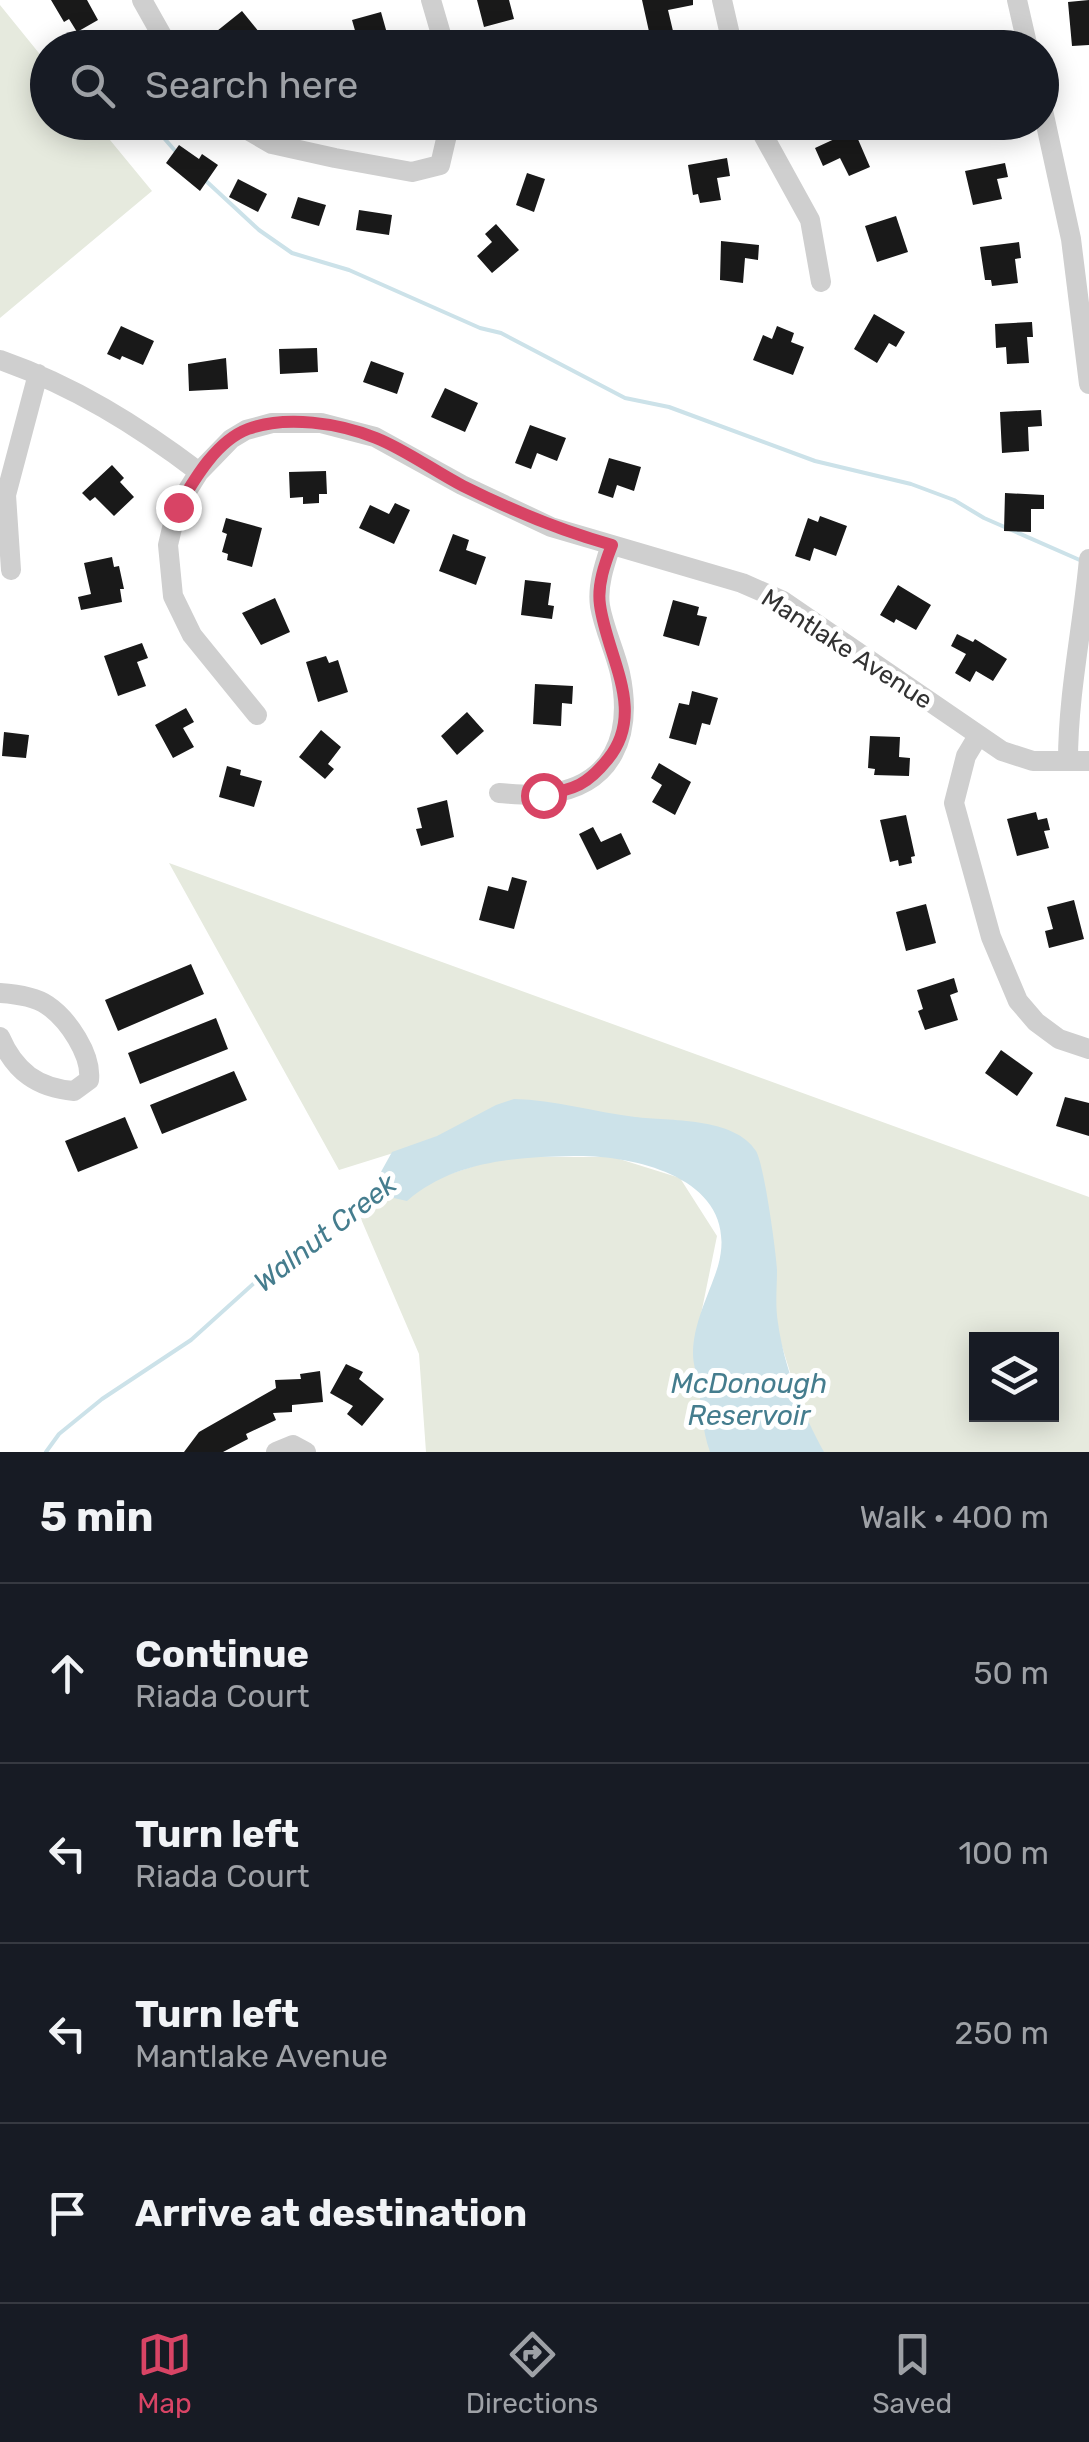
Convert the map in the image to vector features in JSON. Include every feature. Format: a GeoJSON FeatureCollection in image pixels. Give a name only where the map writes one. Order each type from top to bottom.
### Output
{"type":"FeatureCollection","features":[{"type":"Feature","properties":{"kind":"street"},"geometry":{"type":"LineString","coordinates":[[142,0],[159,30]]}},
{"type":"Feature","properties":{"kind":"street"},"geometry":{"type":"LineString","coordinates":[[430,0],[439,30]]}},
{"type":"Feature","properties":{"kind":"street"},"geometry":{"type":"LineString","coordinates":[[722,0],[729,30]]}},
{"type":"Feature","properties":{"kind":"street"},"geometry":{"type":"LineString","coordinates":[[1018,0],[1024,30]]}},
{"type":"Feature","properties":{"kind":"street"},"geometry":{"type":"LineString","coordinates":[[265,140],[314,154],[412,172],[440,164],[446,140]]}},
{"type":"Feature","properties":{"kind":"street"},"geometry":{"type":"LineString","coordinates":[[766,140],[810,220],[821,282]]}},
{"type":"Feature","properties":{"kind":"street"},"geometry":{"type":"LineString","coordinates":[[1049,140],[1071,239],[1089,384]]}},
{"type":"Feature","properties":{"kind":"street"},"geometry":{"type":"LineString","coordinates":[[0,360],[38,374],[138,426],[199,472]]}},
{"type":"Feature","properties":{"kind":"street"},"geometry":{"type":"LineString","coordinates":[[10,570],[6,495],[38,374]]}},
{"type":"Feature","properties":{"kind":"street","name":"Mantlake Avenue"},"geometry":{"type":"LineString","coordinates":[[258,715],[192,635],[173,596],[168,545],[178,507],[199,472],[232,439],[246,430],[272,423],[320,423],[375,437],[462,486],[550,527],[742,583],[784,601],[978,736],[1016,756],[1078,761]]}},
{"type":"Feature","properties":{"kind":"street"},"geometry":{"type":"LineString","coordinates":[[499,793],[543,795],[568,790],[588,782],[617,748],[626,707],[600,604],[604,565],[612,545]]}},
{"type":"Feature","properties":{"kind":"street"},"geometry":{"type":"LineString","coordinates":[[1078,761],[1068,720],[1089,559]]}},
{"type":"Feature","properties":{"kind":"street"},"geometry":{"type":"LineString","coordinates":[[978,736],[962,767],[954,803],[991,937],[1018,1001],[1036,1022],[1059,1039],[1089,1049]]}},
{"type":"Feature","properties":{"kind":"street"},"geometry":{"type":"LineString","coordinates":[[0,994],[17,994],[46,1004],[84,1052],[90,1066],[89,1080],[74,1091],[52,1090],[22,1070],[0,1037]]}},
{"type":"Feature","properties":{"kind":"street"},"geometry":{"type":"LineString","coordinates":[[276,1452],[292,1446],[306,1452]]}},
{"type":"Feature","properties":{"kind":"shaded area"},"geometry":{"type":"Polygon","coordinates":[[[0,5],[30,42],[30,140],[110,140],[152,191],[0,318],[0,5]]]}},
{"type":"Feature","properties":{"kind":"shaded area"},"geometry":{"type":"Polygon","coordinates":[[[169,863],[1089,1197],[1089,1452],[815,1452],[774,1321],[756,1203],[515,1115],[339,1170],[169,863]]]}},
{"type":"Feature","properties":{"kind":"shaded area"},"geometry":{"type":"Polygon","coordinates":[[[502,1157],[613,1157],[680,1178],[717,1236],[699,1324],[730,1452],[426,1452],[419,1354],[355,1205],[502,1157]]]}},
{"type":"Feature","properties":{"kind":"water","name":"McDonough Reservoir"},"geometry":{"type":"Polygon","coordinates":[[[514,1099],[717,1126],[746,1140],[756,1151],[774,1245],[781,1340],[795,1390],[824,1452],[710,1452],[693,1354],[699,1320],[718,1266],[721,1237],[715,1212],[700,1193],[679,1178],[627,1161],[552,1157],[507,1160],[464,1169],[407,1201],[381,1195],[377,1179],[392,1152],[437,1136],[514,1099]]]}},
{"type":"Feature","properties":{"kind":"building"},"geometry":{"type":"Polygon","coordinates":[[[51,0],[87,0],[98,20],[80,30],[76,30],[69,19],[64,22],[51,0]]]}},
{"type":"Feature","properties":{"kind":"building"},"geometry":{"type":"Polygon","coordinates":[[[477,0],[509,0],[514,19],[484,27],[477,0]]]}},
{"type":"Feature","properties":{"kind":"building"},"geometry":{"type":"Polygon","coordinates":[[[642,0],[693,0],[693,5],[668,10],[673,30],[649,30],[642,0]]]}},
{"type":"Feature","properties":{"kind":"building"},"geometry":{"type":"Polygon","coordinates":[[[1089,0],[1089,45],[1072,46],[1068,2],[1089,0]]]}},
{"type":"Feature","properties":{"kind":"building"},"geometry":{"type":"Polygon","coordinates":[[[242,11],[257,30],[218,30],[242,11]]]}},
{"type":"Feature","properties":{"kind":"building"},"geometry":{"type":"Polygon","coordinates":[[[381,12],[386,30],[355,30],[352,20],[381,12]]]}},
{"type":"Feature","properties":{"kind":"building"},"geometry":{"type":"Polygon","coordinates":[[[832,140],[858,140],[870,167],[849,176],[840,158],[823,166],[815,148],[832,140]]]}},
{"type":"Feature","properties":{"kind":"building"},"geometry":{"type":"Polygon","coordinates":[[[179,145],[199,159],[202,154],[218,165],[200,191],[166,163],[179,145]]]}},
{"type":"Feature","properties":{"kind":"building"},"geometry":{"type":"Polygon","coordinates":[[[727,158],[730,176],[717,178],[721,200],[700,203],[698,194],[693,195],[688,165],[727,158]]]}},
{"type":"Feature","properties":{"kind":"building"},"geometry":{"type":"Polygon","coordinates":[[[1005,163],[1008,177],[997,179],[1002,199],[973,205],[965,171],[1005,163]]]}},
{"type":"Feature","properties":{"kind":"building"},"geometry":{"type":"Polygon","coordinates":[[[527,173],[545,179],[534,212],[516,205],[527,173]]]}},
{"type":"Feature","properties":{"kind":"building"},"geometry":{"type":"Polygon","coordinates":[[[238,179],[267,194],[258,212],[229,197],[238,179]]]}},
{"type":"Feature","properties":{"kind":"building"},"geometry":{"type":"Polygon","coordinates":[[[298,197],[326,205],[319,226],[291,218],[298,197]]]}},
{"type":"Feature","properties":{"kind":"building"},"geometry":{"type":"Polygon","coordinates":[[[359,210],[392,215],[389,235],[356,230],[359,210]]]}},
{"type":"Feature","properties":{"kind":"building"},"geometry":{"type":"Polygon","coordinates":[[[896,216],[908,252],[877,262],[865,226],[896,216]]]}},
{"type":"Feature","properties":{"kind":"building"},"geometry":{"type":"Polygon","coordinates":[[[496,224],[519,250],[492,273],[477,256],[492,242],[485,234],[496,224]]]}},
{"type":"Feature","properties":{"kind":"building"},"geometry":{"type":"Polygon","coordinates":[[[721,241],[759,245],[758,260],[745,258],[743,283],[720,280],[721,241]]]}},
{"type":"Feature","properties":{"kind":"building"},"geometry":{"type":"Polygon","coordinates":[[[1019,242],[1021,258],[1015,259],[1018,283],[992,286],[991,280],[985,280],[980,247],[1019,242]]]}},
{"type":"Feature","properties":{"kind":"building"},"geometry":{"type":"Polygon","coordinates":[[[874,314],[905,332],[896,347],[889,343],[877,363],[854,349],[874,314]]]}},
{"type":"Feature","properties":{"kind":"building"},"geometry":{"type":"Polygon","coordinates":[[[1032,322],[1033,337],[1027,337],[1029,363],[1007,364],[1006,347],[996,348],[995,324],[1032,322]]]}},
{"type":"Feature","properties":{"kind":"building"},"geometry":{"type":"Polygon","coordinates":[[[121,326],[154,341],[143,365],[107,354],[121,326]]]}},
{"type":"Feature","properties":{"kind":"building"},"geometry":{"type":"Polygon","coordinates":[[[777,326],[794,333],[791,342],[804,347],[793,375],[753,360],[763,335],[772,339],[777,326]]]}},
{"type":"Feature","properties":{"kind":"building"},"geometry":{"type":"Polygon","coordinates":[[[317,348],[318,372],[280,374],[279,349],[317,348]]]}},
{"type":"Feature","properties":{"kind":"building"},"geometry":{"type":"Polygon","coordinates":[[[226,358],[228,389],[189,391],[188,364],[226,358]]]}},
{"type":"Feature","properties":{"kind":"building"},"geometry":{"type":"Polygon","coordinates":[[[371,361],[404,373],[397,394],[363,382],[371,361]]]}},
{"type":"Feature","properties":{"kind":"building"},"geometry":{"type":"Polygon","coordinates":[[[445,388],[478,403],[465,432],[431,417],[445,388]]]}},
{"type":"Feature","properties":{"kind":"building"},"geometry":{"type":"Polygon","coordinates":[[[1041,410],[1042,426],[1028,427],[1029,451],[1002,453],[1000,412],[1041,410]]]}},
{"type":"Feature","properties":{"kind":"building"},"geometry":{"type":"Polygon","coordinates":[[[530,425],[566,438],[557,461],[537,453],[531,469],[515,463],[530,425]]]}},
{"type":"Feature","properties":{"kind":"building"},"geometry":{"type":"Polygon","coordinates":[[[609,458],[641,467],[634,491],[617,485],[613,498],[598,493],[609,458]]]}},
{"type":"Feature","properties":{"kind":"building"},"geometry":{"type":"Polygon","coordinates":[[[112,465],[124,478],[120,482],[134,497],[114,516],[95,497],[90,501],[82,493],[112,465]]]}},
{"type":"Feature","properties":{"kind":"building"},"geometry":{"type":"Polygon","coordinates":[[[326,471],[327,494],[319,494],[319,503],[303,504],[303,497],[290,498],[289,472],[326,471]]]}},
{"type":"Feature","properties":{"kind":"building"},"geometry":{"type":"Polygon","coordinates":[[[1005,493],[1044,495],[1044,509],[1031,509],[1031,532],[1004,531],[1005,493]]]}},
{"type":"Feature","properties":{"kind":"building"},"geometry":{"type":"Polygon","coordinates":[[[395,503],[410,510],[394,544],[359,528],[370,505],[389,514],[395,503]]]}},
{"type":"Feature","properties":{"kind":"building"},"geometry":{"type":"Polygon","coordinates":[[[820,516],[847,526],[836,556],[814,548],[810,561],[795,556],[808,518],[818,522],[820,516]]]}},
{"type":"Feature","properties":{"kind":"building"},"geometry":{"type":"Polygon","coordinates":[[[226,518],[262,528],[252,567],[227,560],[228,554],[222,552],[226,518]]]}},
{"type":"Feature","properties":{"kind":"building"},"geometry":{"type":"Polygon","coordinates":[[[453,534],[469,540],[466,550],[486,557],[476,585],[439,571],[453,534]]]}},
{"type":"Feature","properties":{"kind":"building"},"geometry":{"type":"Polygon","coordinates":[[[112,557],[114,567],[119,566],[124,589],[120,589],[122,602],[81,610],[78,597],[91,594],[84,563],[112,557]]]}},
{"type":"Feature","properties":{"kind":"building"},"geometry":{"type":"Polygon","coordinates":[[[525,580],[551,583],[548,605],[554,606],[552,619],[521,615],[525,580]]]}},
{"type":"Feature","properties":{"kind":"building"},"geometry":{"type":"Polygon","coordinates":[[[898,585],[931,605],[916,630],[880,615],[898,585]]]}},
{"type":"Feature","properties":{"kind":"building"},"geometry":{"type":"Polygon","coordinates":[[[275,598],[290,632],[261,645],[242,613],[275,598]]]}},
{"type":"Feature","properties":{"kind":"building"},"geometry":{"type":"Polygon","coordinates":[[[673,600],[699,607],[697,615],[707,617],[699,646],[663,636],[673,600]]]}},
{"type":"Feature","properties":{"kind":"building"},"geometry":{"type":"Polygon","coordinates":[[[957,634],[973,642],[975,639],[1007,659],[993,681],[976,671],[970,682],[955,673],[966,654],[951,646],[957,634]]]}},
{"type":"Feature","properties":{"kind":"building"},"geometry":{"type":"Polygon","coordinates":[[[142,643],[148,658],[137,662],[146,686],[118,696],[104,656],[142,643]]]}},
{"type":"Feature","properties":{"kind":"building"},"geometry":{"type":"Polygon","coordinates":[[[326,656],[329,663],[338,660],[348,692],[318,702],[306,662],[326,656]]]}},
{"type":"Feature","properties":{"kind":"building"},"geometry":{"type":"Polygon","coordinates":[[[535,684],[573,686],[572,704],[562,703],[561,726],[533,724],[535,684]]]}},
{"type":"Feature","properties":{"kind":"building"},"geometry":{"type":"Polygon","coordinates":[[[692,691],[718,698],[710,725],[702,723],[696,745],[669,738],[679,703],[689,705],[692,691]]]}},
{"type":"Feature","properties":{"kind":"building"},"geometry":{"type":"Polygon","coordinates":[[[186,708],[194,722],[183,728],[194,747],[173,758],[155,725],[186,708]]]}},
{"type":"Feature","properties":{"kind":"building"},"geometry":{"type":"Polygon","coordinates":[[[467,712],[484,731],[457,755],[441,736],[467,712]]]}},
{"type":"Feature","properties":{"kind":"building"},"geometry":{"type":"Polygon","coordinates":[[[321,730],[341,747],[328,764],[334,769],[325,779],[299,757],[321,730]]]}},
{"type":"Feature","properties":{"kind":"building"},"geometry":{"type":"Polygon","coordinates":[[[4,732],[29,735],[26,758],[2,756],[4,732]]]}},
{"type":"Feature","properties":{"kind":"building"},"geometry":{"type":"Polygon","coordinates":[[[870,736],[900,737],[899,757],[910,758],[909,776],[874,775],[875,769],[868,768],[870,736]]]}},
{"type":"Feature","properties":{"kind":"building"},"geometry":{"type":"Polygon","coordinates":[[[659,763],[691,782],[675,815],[652,802],[662,785],[651,778],[659,763]]]}},
{"type":"Feature","properties":{"kind":"building"},"geometry":{"type":"Polygon","coordinates":[[[227,766],[241,770],[240,775],[262,781],[254,807],[219,797],[227,766]]]}},
{"type":"Feature","properties":{"kind":"building"},"geometry":{"type":"Polygon","coordinates":[[[447,800],[454,837],[421,846],[416,829],[422,828],[417,808],[447,800]]]}},
{"type":"Feature","properties":{"kind":"building"},"geometry":{"type":"Polygon","coordinates":[[[1036,812],[1038,820],[1047,818],[1050,830],[1044,831],[1049,848],[1017,856],[1007,819],[1036,812]]]}},
{"type":"Feature","properties":{"kind":"building"},"geometry":{"type":"Polygon","coordinates":[[[906,815],[915,856],[911,857],[912,863],[899,866],[898,860],[890,862],[880,820],[906,815]]]}},
{"type":"Feature","properties":{"kind":"building"},"geometry":{"type":"Polygon","coordinates":[[[593,827],[601,842],[621,833],[631,854],[597,870],[579,834],[593,827]]]}},
{"type":"Feature","properties":{"kind":"building"},"geometry":{"type":"Polygon","coordinates":[[[512,877],[527,881],[514,929],[479,920],[488,886],[508,891],[512,877]]]}},
{"type":"Feature","properties":{"kind":"building"},"geometry":{"type":"Polygon","coordinates":[[[1074,900],[1084,939],[1049,948],[1045,931],[1053,929],[1047,907],[1074,900]]]}},
{"type":"Feature","properties":{"kind":"building"},"geometry":{"type":"Polygon","coordinates":[[[926,904],[936,943],[906,951],[896,912],[926,904]]]}},
{"type":"Feature","properties":{"kind":"building"},"geometry":{"type":"Polygon","coordinates":[[[191,964],[204,994],[118,1031],[105,1000],[191,964]]]}},
{"type":"Feature","properties":{"kind":"building"},"geometry":{"type":"Polygon","coordinates":[[[954,978],[958,992],[950,995],[958,1020],[925,1030],[918,1011],[923,1009],[917,990],[954,978]]]}},
{"type":"Feature","properties":{"kind":"building"},"geometry":{"type":"Polygon","coordinates":[[[216,1018],[228,1049],[140,1084],[128,1053],[216,1018]]]}},
{"type":"Feature","properties":{"kind":"building"},"geometry":{"type":"Polygon","coordinates":[[[1001,1050],[1033,1073],[1017,1096],[985,1073],[1001,1050]]]}},
{"type":"Feature","properties":{"kind":"building"},"geometry":{"type":"Polygon","coordinates":[[[234,1071],[247,1100],[162,1134],[150,1105],[234,1071]]]}},
{"type":"Feature","properties":{"kind":"building"},"geometry":{"type":"Polygon","coordinates":[[[1065,1097],[1089,1103],[1089,1136],[1056,1126],[1065,1097]]]}},
{"type":"Feature","properties":{"kind":"building"},"geometry":{"type":"Polygon","coordinates":[[[125,1117],[138,1148],[78,1172],[65,1141],[125,1117]]]}},
{"type":"Feature","properties":{"kind":"building"},"geometry":{"type":"Polygon","coordinates":[[[346,1364],[363,1372],[359,1379],[384,1399],[362,1426],[347,1414],[353,1406],[330,1393],[346,1364]]]}},
{"type":"Feature","properties":{"kind":"building"},"geometry":{"type":"Polygon","coordinates":[[[320,1371],[323,1402],[292,1405],[292,1412],[273,1413],[276,1420],[246,1434],[248,1439],[223,1452],[184,1452],[199,1432],[276,1388],[275,1380],[301,1379],[300,1374],[320,1371]]]}},
{"type":"Feature","properties":{"kind":"waterway"},"geometry":{"type":"LineString","coordinates":[[166,140],[177,153]]}},
{"type":"Feature","properties":{"kind":"waterway"},"geometry":{"type":"LineString","coordinates":[[205,180],[259,230],[292,253],[349,270],[480,328],[501,333],[625,398],[669,407],[815,461],[911,484],[954,500],[984,518],[1082,561]]}},
{"type":"Feature","properties":{"kind":"waterway","name":"Walnut Creek"},"geometry":{"type":"LineString","coordinates":[[46,1452],[59,1434],[102,1399],[191,1340],[263,1275],[381,1185]]}},
{"type":"Feature","properties":{"kind":"route"},"geometry":{"type":"LineString","coordinates":[[178,507],[199,472],[246,430],[272,423],[320,423],[375,437],[462,486],[550,527],[612,545],[604,565],[600,604],[626,707],[622,735],[617,748],[588,782],[543,795]]}}]}
